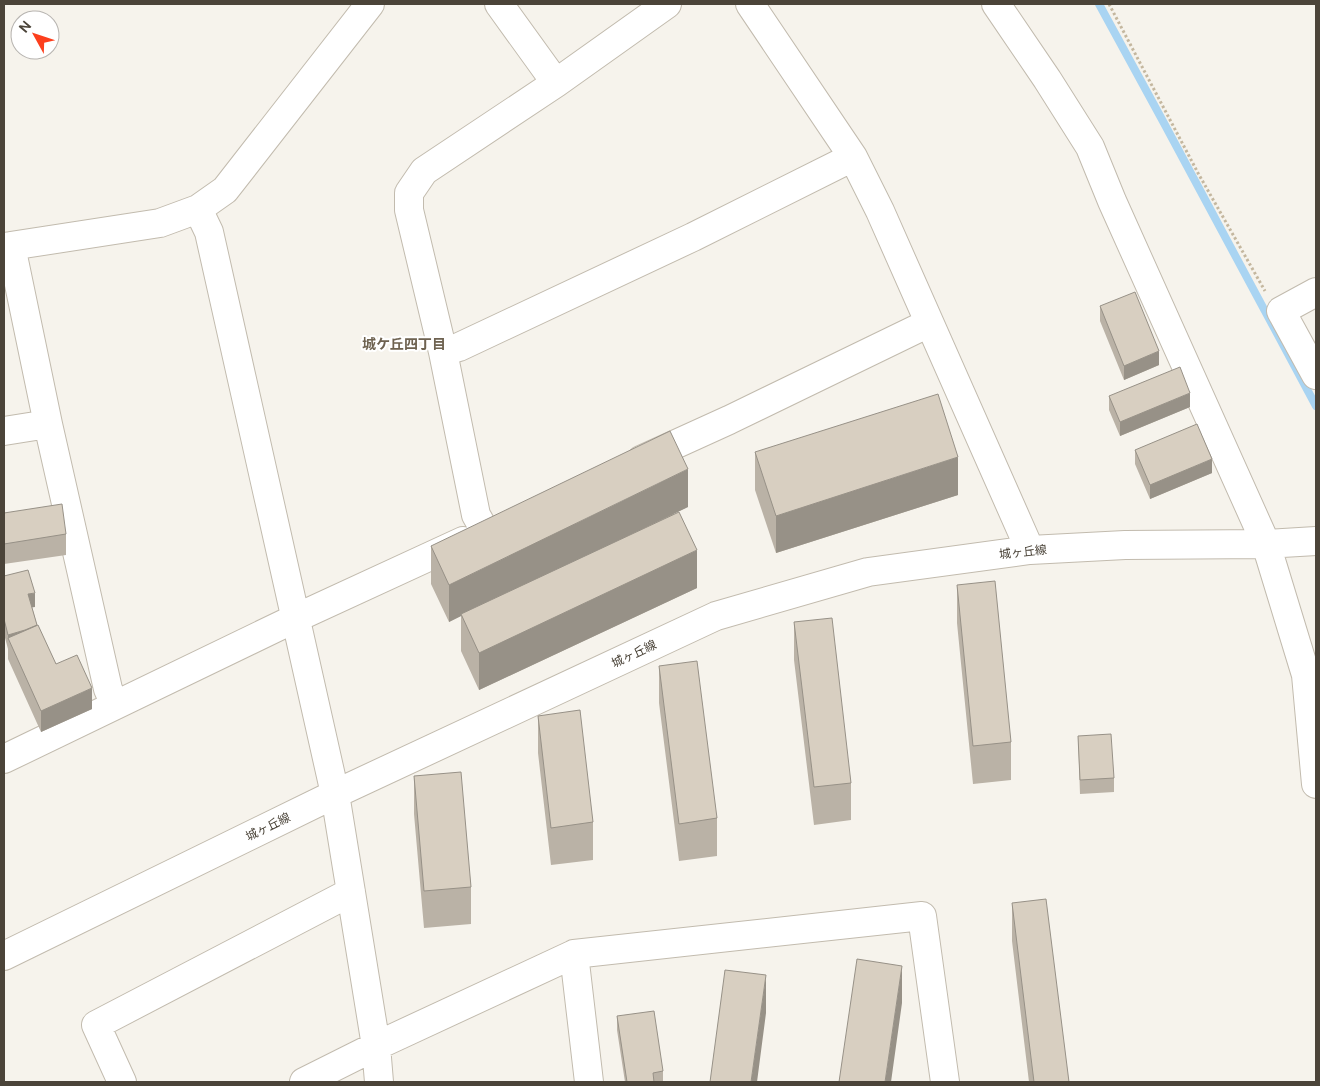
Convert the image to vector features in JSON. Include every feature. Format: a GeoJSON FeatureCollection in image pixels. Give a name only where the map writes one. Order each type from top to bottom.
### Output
{"type":"FeatureCollection","features":[{"type":"Feature","properties":{"kind":"street"},"geometry":{"type":"LineString","coordinates":[[115,705],[108,689],[8,247],[160,223],[198,209],[225,190],[370,4]]}},
{"type":"Feature","properties":{"kind":"street"},"geometry":{"type":"LineString","coordinates":[[499,4],[556,84]]}},
{"type":"Feature","properties":{"kind":"street"},"geometry":{"type":"LineString","coordinates":[[485,531],[476,515],[443,352],[409,210],[409,192],[424,171],[556,84],[667,4]]}},
{"type":"Feature","properties":{"kind":"street"},"geometry":{"type":"LineString","coordinates":[[996,4],[1048,79],[1090,147],[1112,201],[1266,544],[1306,675],[1316,784]]}},
{"type":"Feature","properties":{"kind":"street"},"geometry":{"type":"LineString","coordinates":[[759,7],[853,158],[880,211],[1030,550]]}},
{"type":"Feature","properties":{"kind":"street"},"geometry":{"type":"LineString","coordinates":[[443,352],[468,343],[693,237],[853,158]]}},
{"type":"Feature","properties":{"kind":"street"},"geometry":{"type":"LineString","coordinates":[[198,209],[209,232],[336,794],[380,1082]]}},
{"type":"Feature","properties":{"kind":"street"},"geometry":{"type":"LineString","coordinates":[[1316,292],[1281,311],[1316,375]]}},
{"type":"Feature","properties":{"kind":"street"},"geometry":{"type":"LineString","coordinates":[[620,470],[729,420],[929,323]]}},
{"type":"Feature","properties":{"kind":"street"},"geometry":{"type":"LineString","coordinates":[[4,431],[48,424]]}},
{"type":"Feature","properties":{"kind":"street"},"geometry":{"type":"LineString","coordinates":[[4,759],[296,618],[512,519]]}},
{"type":"Feature","properties":{"kind":"street","name":"城ヶ丘線"},"geometry":{"type":"LineString","coordinates":[[4,956],[336,794],[716,616],[868,572],[1030,550],[1125,545],[1266,544],[1316,541]]}},
{"type":"Feature","properties":{"kind":"street"},"geometry":{"type":"LineString","coordinates":[[122,1082],[96,1025],[351,892]]}},
{"type":"Feature","properties":{"kind":"street"},"geometry":{"type":"LineString","coordinates":[[304,1082],[376,1046],[574,954],[922,916],[946,1082]]}},
{"type":"Feature","properties":{"kind":"street"},"geometry":{"type":"LineString","coordinates":[[574,954],[589,1082]]}},
{"type":"Feature","properties":{"kind":"path"},"geometry":{"type":"LineString","coordinates":[[1109,4],[1198,174],[1272,302],[1281,311]]}},
{"type":"Feature","properties":{"kind":"building"},"geometry":{"type":"Polygon","coordinates":[[[1135,292],[1159,351],[1124,366],[1100,306],[1135,292]]]}},
{"type":"Feature","properties":{"kind":"building"},"geometry":{"type":"Polygon","coordinates":[[[1180,367],[1190,393],[1120,422],[1109,396],[1180,367]]]}},
{"type":"Feature","properties":{"kind":"building"},"geometry":{"type":"Polygon","coordinates":[[[938,394],[958,457],[776,516],[755,452],[938,394]]]}},
{"type":"Feature","properties":{"kind":"building"},"geometry":{"type":"Polygon","coordinates":[[[1197,424],[1212,459],[1150,485],[1135,450],[1197,424]]]}},
{"type":"Feature","properties":{"kind":"building"},"geometry":{"type":"Polygon","coordinates":[[[670,431],[688,469],[449,585],[431,546],[670,431]]]}},
{"type":"Feature","properties":{"kind":"building"},"geometry":{"type":"Polygon","coordinates":[[[62,504],[66,534],[4,544],[4,513],[62,504]]]}},
{"type":"Feature","properties":{"kind":"building"},"geometry":{"type":"Polygon","coordinates":[[[679,512],[697,550],[479,653],[461,614],[679,512]]]}},
{"type":"Feature","properties":{"kind":"building"},"geometry":{"type":"Polygon","coordinates":[[[28,570],[35,593],[28,594],[37,625],[8,635],[4,619],[4,576],[28,570]]]}},
{"type":"Feature","properties":{"kind":"building"},"geometry":{"type":"Polygon","coordinates":[[[995,581],[1011,742],[973,746],[957,585],[995,581]]]}},
{"type":"Feature","properties":{"kind":"building"},"geometry":{"type":"Polygon","coordinates":[[[832,618],[851,783],[814,787],[794,622],[832,618]]]}},
{"type":"Feature","properties":{"kind":"building"},"geometry":{"type":"Polygon","coordinates":[[[38,625],[56,664],[77,655],[92,688],[41,711],[8,638],[38,625]]]}},
{"type":"Feature","properties":{"kind":"building"},"geometry":{"type":"Polygon","coordinates":[[[697,661],[717,818],[679,824],[659,666],[697,661]]]}},
{"type":"Feature","properties":{"kind":"building"},"geometry":{"type":"Polygon","coordinates":[[[580,710],[593,822],[551,828],[538,716],[580,710]]]}},
{"type":"Feature","properties":{"kind":"building"},"geometry":{"type":"Polygon","coordinates":[[[1111,734],[1114,778],[1080,780],[1078,736],[1111,734]]]}},
{"type":"Feature","properties":{"kind":"building"},"geometry":{"type":"Polygon","coordinates":[[[461,772],[471,887],[424,891],[414,776],[461,772]]]}},
{"type":"Feature","properties":{"kind":"building"},"geometry":{"type":"Polygon","coordinates":[[[1046,899],[1069,1082],[1034,1082],[1012,903],[1046,899]]]}},
{"type":"Feature","properties":{"kind":"building"},"geometry":{"type":"Polygon","coordinates":[[[857,959],[902,966],[885,1082],[839,1082],[857,959]]]}},
{"type":"Feature","properties":{"kind":"building"},"geometry":{"type":"Polygon","coordinates":[[[725,970],[766,975],[751,1082],[710,1082],[725,970]]]}},
{"type":"Feature","properties":{"kind":"building"},"geometry":{"type":"Polygon","coordinates":[[[654,1011],[663,1071],[653,1073],[654,1082],[627,1082],[617,1016],[654,1011]]]}},
{"type":"Feature","properties":{"kind":"waterway"},"geometry":{"type":"LineString","coordinates":[[1099,4],[1316,406]]}},
{"type":"Feature","properties":{"kind":"district","name":"城ケ丘四丁目"},"geometry":{"type":"Point","coordinates":[404,344]}}]}
